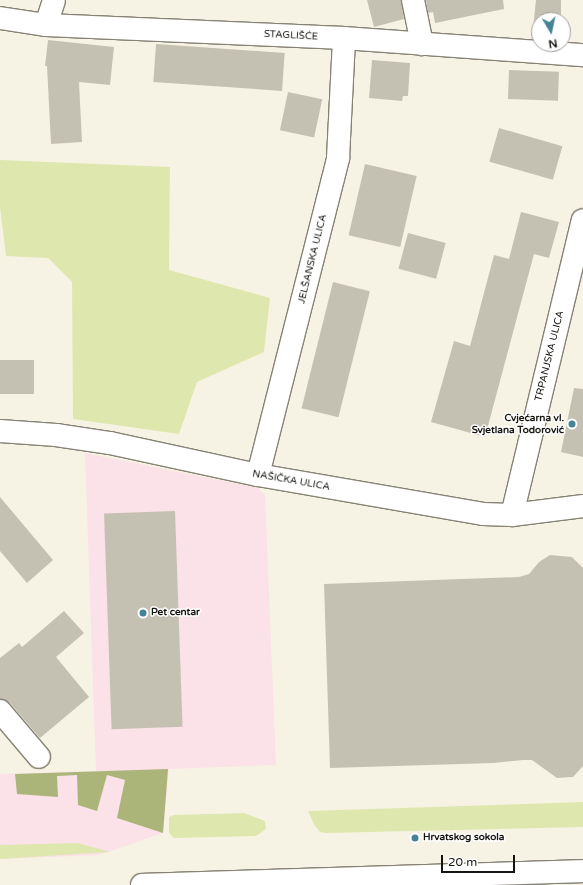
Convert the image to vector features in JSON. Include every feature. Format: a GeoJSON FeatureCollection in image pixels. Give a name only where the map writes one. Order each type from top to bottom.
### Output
{"type":"FeatureCollection","features":[{"type":"Feature","properties":{"kind":"street"},"geometry":{"type":"LineString","coordinates":[[46,25],[54,0]]}},
{"type":"Feature","properties":{"kind":"street"},"geometry":{"type":"LineString","coordinates":[[413,0],[422,44]]}},
{"type":"Feature","properties":{"kind":"street","name":"STAGLIŠĆE"},"geometry":{"type":"LineString","coordinates":[[0,18],[46,25],[344,38],[583,55]]}},
{"type":"Feature","properties":{"kind":"street","name":"JELŠANSKA ULICA"},"geometry":{"type":"LineString","coordinates":[[258,475],[338,158],[344,38]]}},
{"type":"Feature","properties":{"kind":"street","name":"TRPANJSKA ULICA"},"geometry":{"type":"LineString","coordinates":[[512,515],[583,220]]}},
{"type":"Feature","properties":{"kind":"street","name":"NAŠIČKA ULICA"},"geometry":{"type":"LineString","coordinates":[[0,431],[56,435],[110,443],[258,475],[456,510],[512,515],[583,506]]}},
{"type":"Feature","properties":{"kind":"street"},"geometry":{"type":"LineString","coordinates":[[0,711],[39,757]]}},
{"type":"Feature","properties":{"kind":"street"},"geometry":{"type":"LineString","coordinates":[[142,885],[583,871]]}},
{"type":"Feature","properties":{"kind":"shaded area"},"geometry":{"type":"Polygon","coordinates":[[[85,453],[258,488],[265,495],[276,765],[169,769],[163,833],[99,855],[0,859],[0,774],[96,771],[85,453]]]}},
{"type":"Feature","properties":{"kind":"green space"},"geometry":{"type":"Polygon","coordinates":[[[0,160],[170,167],[169,270],[270,298],[264,352],[197,382],[179,434],[73,419],[72,282],[48,258],[6,256],[0,207],[0,160]]]}},
{"type":"Feature","properties":{"kind":"green space"},"geometry":{"type":"Polygon","coordinates":[[[168,769],[163,833],[117,818],[125,780],[107,775],[97,811],[78,805],[77,775],[57,776],[58,797],[17,794],[15,774],[168,769]]]}},
{"type":"Feature","properties":{"kind":"green space"},"geometry":{"type":"Polygon","coordinates":[[[583,802],[583,827],[326,833],[320,832],[315,826],[308,811],[583,802]]]}},
{"type":"Feature","properties":{"kind":"green space"},"geometry":{"type":"Polygon","coordinates":[[[244,813],[265,821],[266,829],[256,836],[174,838],[169,833],[169,817],[174,815],[244,813]]]}},
{"type":"Feature","properties":{"kind":"green space"},"geometry":{"type":"Polygon","coordinates":[[[78,843],[110,852],[0,859],[0,845],[78,843]]]}},
{"type":"Feature","properties":{"kind":"building"},"geometry":{"type":"Polygon","coordinates":[[[367,0],[401,0],[404,19],[374,27],[367,0]]]}},
{"type":"Feature","properties":{"kind":"building"},"geometry":{"type":"Polygon","coordinates":[[[426,0],[503,0],[504,9],[435,23],[433,12],[428,13],[426,0]]]}},
{"type":"Feature","properties":{"kind":"building"},"geometry":{"type":"Polygon","coordinates":[[[536,0],[561,0],[561,12],[535,12],[536,0]]]}},
{"type":"Feature","properties":{"kind":"building"},"geometry":{"type":"Polygon","coordinates":[[[48,40],[114,47],[110,85],[79,82],[82,142],[51,144],[47,66],[45,66],[48,40]]]}},
{"type":"Feature","properties":{"kind":"building"},"geometry":{"type":"Polygon","coordinates":[[[156,44],[285,53],[282,91],[153,82],[156,44]]]}},
{"type":"Feature","properties":{"kind":"building"},"geometry":{"type":"Polygon","coordinates":[[[372,60],[410,63],[408,96],[403,96],[402,101],[369,98],[372,60]]]}},
{"type":"Feature","properties":{"kind":"building"},"geometry":{"type":"Polygon","coordinates":[[[509,70],[559,72],[558,101],[508,99],[509,70]]]}},
{"type":"Feature","properties":{"kind":"building"},"geometry":{"type":"Polygon","coordinates":[[[288,92],[322,99],[314,137],[280,130],[288,92]]]}},
{"type":"Feature","properties":{"kind":"building"},"geometry":{"type":"Polygon","coordinates":[[[499,128],[562,146],[553,180],[489,162],[499,128]]]}},
{"type":"Feature","properties":{"kind":"building"},"geometry":{"type":"Polygon","coordinates":[[[365,164],[417,176],[400,247],[349,235],[365,164]]]}},
{"type":"Feature","properties":{"kind":"building"},"geometry":{"type":"Polygon","coordinates":[[[521,212],[559,222],[549,258],[534,254],[485,437],[431,422],[454,341],[470,346],[494,255],[509,259],[521,212]]]}},
{"type":"Feature","properties":{"kind":"building"},"geometry":{"type":"Polygon","coordinates":[[[408,233],[446,243],[436,279],[398,269],[408,233]]]}},
{"type":"Feature","properties":{"kind":"building"},"geometry":{"type":"Polygon","coordinates":[[[333,282],[370,291],[338,417],[302,408],[333,282]]]}},
{"type":"Feature","properties":{"kind":"building"},"geometry":{"type":"Polygon","coordinates":[[[0,360],[34,360],[34,394],[0,394],[0,360]]]}},
{"type":"Feature","properties":{"kind":"building"},"geometry":{"type":"Polygon","coordinates":[[[574,388],[583,389],[583,457],[561,452],[574,388]]]}},
{"type":"Feature","properties":{"kind":"building"},"geometry":{"type":"Polygon","coordinates":[[[0,497],[53,560],[27,583],[0,551],[0,497]]]}},
{"type":"Feature","properties":{"kind":"building","name":"Pet centar"},"geometry":{"type":"Polygon","coordinates":[[[175,511],[183,727],[112,729],[104,513],[175,511]]]}},
{"type":"Feature","properties":{"kind":"building"},"geometry":{"type":"Polygon","coordinates":[[[550,555],[572,557],[583,568],[583,766],[573,777],[557,778],[532,760],[494,763],[330,768],[324,584],[519,577],[529,574],[539,562],[550,555]]]}},
{"type":"Feature","properties":{"kind":"building"},"geometry":{"type":"Polygon","coordinates":[[[64,611],[84,633],[56,657],[89,697],[40,738],[10,703],[0,699],[0,658],[19,643],[22,647],[64,611]]]}},
{"type":"Feature","properties":{"kind":"place","name":"Cvjećarna vl. Svjetlana Todorović"},"geometry":{"type":"Point","coordinates":[572,424]}},
{"type":"Feature","properties":{"kind":"place","name":"Pet centar"},"geometry":{"type":"Point","coordinates":[143,613]}},
{"type":"Feature","properties":{"kind":"place","name":"Hrvatskog sokola"},"geometry":{"type":"Point","coordinates":[415,838]}}]}
